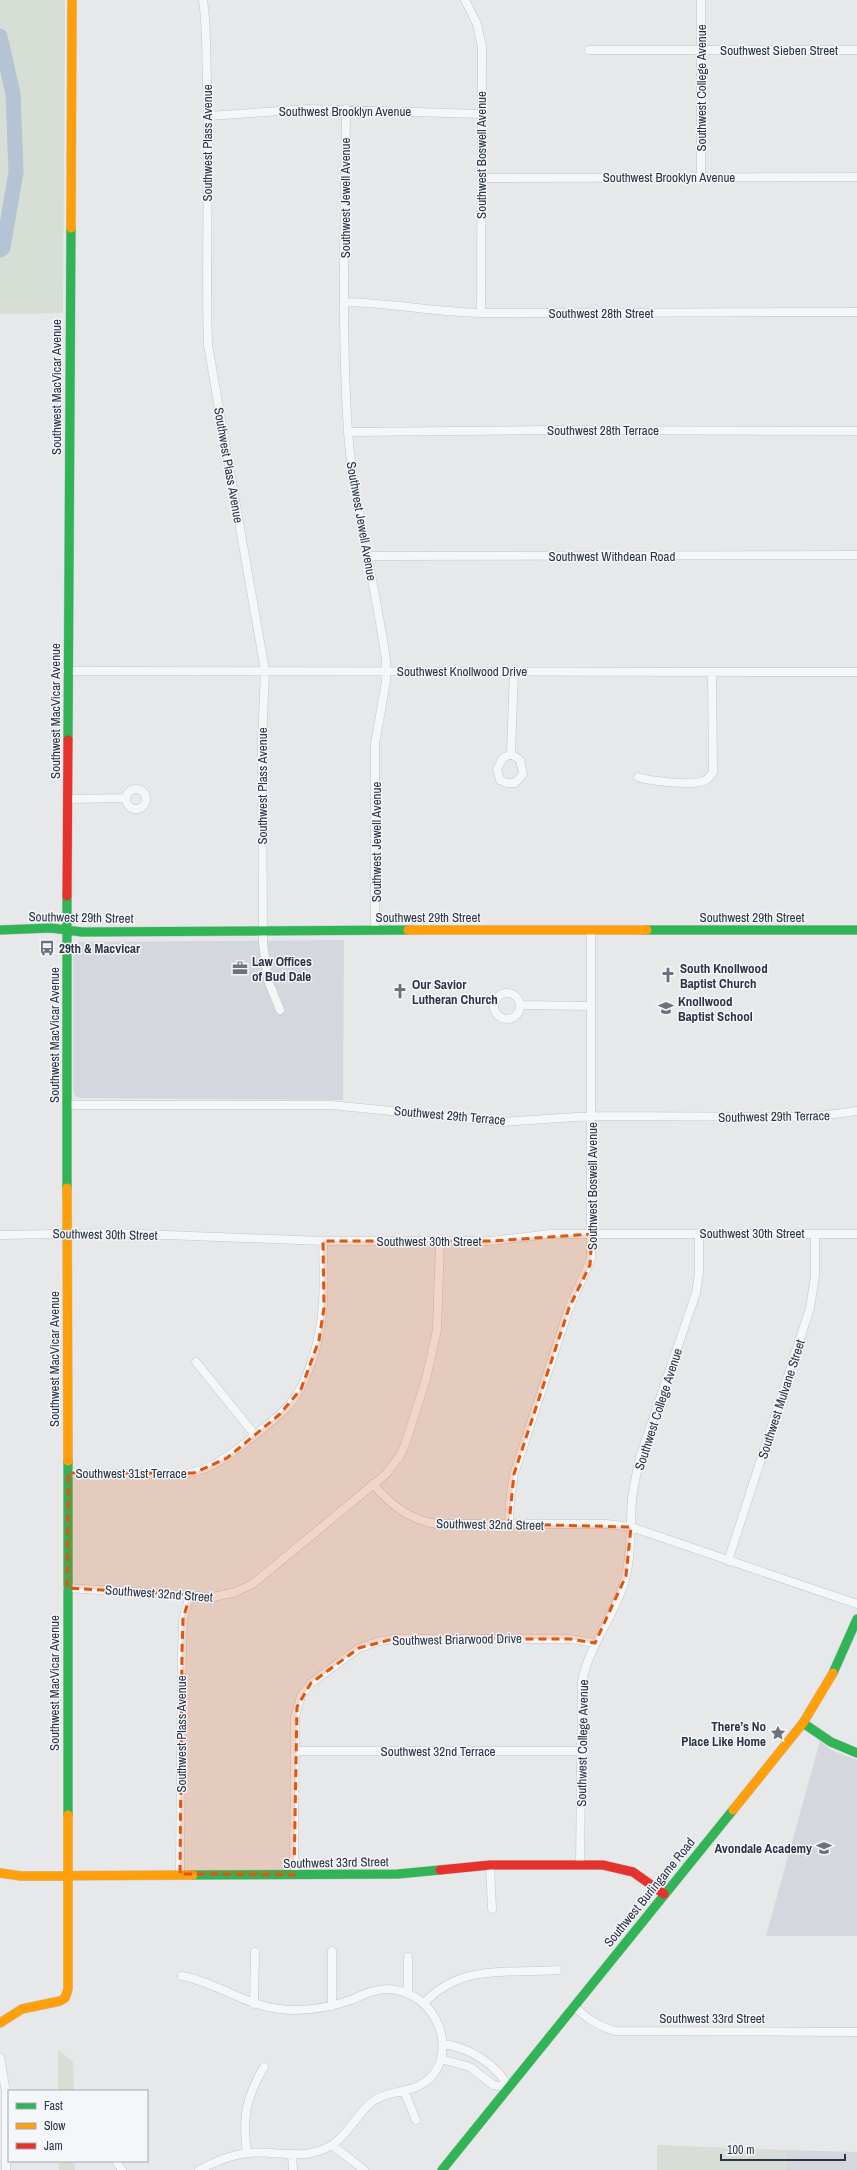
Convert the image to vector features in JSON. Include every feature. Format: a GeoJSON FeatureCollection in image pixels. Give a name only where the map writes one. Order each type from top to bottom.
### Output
{"type":"FeatureCollection","features":[{"type":"Feature","properties":{"kind":"street","name":"Southwest MacVicar Avenue"},"geometry":{"type":"LineString","coordinates":[[0,2022],[18,2010],[30,2006],[55,2004],[65,1998],[68,1989],[66,930],[72,0]]}},
{"type":"Feature","properties":{"kind":"street","name":"Southwest Plass Avenue"},"geometry":{"type":"LineString","coordinates":[[203,0],[207,34],[208,116],[206,292],[208,345],[265,671],[262,742],[263,930],[266,972],[280,1010]]}},
{"type":"Feature","properties":{"kind":"street","name":"Southwest Boswell Avenue"},"geometry":{"type":"LineString","coordinates":[[465,0],[480,34],[482,114],[481,313]]}},
{"type":"Feature","properties":{"kind":"street","name":"Southwest College Avenue"},"geometry":{"type":"LineString","coordinates":[[701,0],[701,177]]}},
{"type":"Feature","properties":{"kind":"street","name":"Southwest Sieben Street"},"geometry":{"type":"LineString","coordinates":[[589,50],[857,50]]}},
{"type":"Feature","properties":{"kind":"street","name":"Southwest Brooklyn Avenue"},"geometry":{"type":"LineString","coordinates":[[208,116],[309,109],[482,114]]}},
{"type":"Feature","properties":{"kind":"street","name":"Southwest Jewell Avenue"},"geometry":{"type":"LineString","coordinates":[[346,109],[345,302],[348,432],[386,671],[375,744],[375,930]]}},
{"type":"Feature","properties":{"kind":"street","name":"Southwest Brooklyn Avenue"},"geometry":{"type":"LineString","coordinates":[[482,178],[857,177]]}},
{"type":"Feature","properties":{"kind":"street","name":"Southwest 28th Street"},"geometry":{"type":"LineString","coordinates":[[345,302],[385,303],[433,311],[481,313],[857,312]]}},
{"type":"Feature","properties":{"kind":"street","name":"Southwest 28th Terrace"},"geometry":{"type":"LineString","coordinates":[[348,432],[549,430],[857,431]]}},
{"type":"Feature","properties":{"kind":"street","name":"Southwest Withdean Road"},"geometry":{"type":"LineString","coordinates":[[368,556],[857,556]]}},
{"type":"Feature","properties":{"kind":"street","name":"Southwest Knollwood Drive"},"geometry":{"type":"LineString","coordinates":[[67,671],[857,672]]}},
{"type":"Feature","properties":{"kind":"street"},"geometry":{"type":"LineString","coordinates":[[511,754],[514,671]]}},
{"type":"Feature","properties":{"kind":"street"},"geometry":{"type":"LineString","coordinates":[[638,777],[649,781],[700,782],[710,777],[713,772],[712,672]]}},
{"type":"Feature","properties":{"kind":"street"},"geometry":{"type":"LineString","coordinates":[[68,798],[126,798]]}},
{"type":"Feature","properties":{"kind":"street","name":"Southwest 29th Street"},"geometry":{"type":"LineString","coordinates":[[0,930],[20,928],[104,932],[263,930],[857,930]]}},
{"type":"Feature","properties":{"kind":"street","name":"Southwest Boswell Avenue"},"geometry":{"type":"LineString","coordinates":[[509,1524],[510,1501],[514,1474],[569,1308],[590,1265],[592,1252],[590,1006],[591,930]]}},
{"type":"Feature","properties":{"kind":"street"},"geometry":{"type":"LineString","coordinates":[[520,1005],[590,1006]]}},
{"type":"Feature","properties":{"kind":"street","name":"Southwest 29th Terrace"},"geometry":{"type":"LineString","coordinates":[[67,1104],[331,1105],[502,1122],[592,1116],[812,1117],[857,1111]]}},
{"type":"Feature","properties":{"kind":"street","name":"Southwest 30th Street"},"geometry":{"type":"LineString","coordinates":[[0,1235],[66,1233],[323,1241],[440,1241],[492,1240],[550,1234],[857,1234]]}},
{"type":"Feature","properties":{"kind":"street","name":"Southwest College Avenue"},"geometry":{"type":"LineString","coordinates":[[580,1865],[580,1750],[582,1681],[585,1666],[618,1599],[626,1576],[632,1499],[640,1457],[696,1293],[699,1273],[699,1233]]}},
{"type":"Feature","properties":{"kind":"street","name":"Southwest Mulvane Street"},"geometry":{"type":"LineString","coordinates":[[728,1561],[810,1308],[815,1276],[815,1234]]}},
{"type":"Feature","properties":{"kind":"street"},"geometry":{"type":"LineString","coordinates":[[196,1362],[255,1435],[290,1404],[308,1373],[319,1340],[324,1308],[323,1241]]}},
{"type":"Feature","properties":{"kind":"street"},"geometry":{"type":"LineString","coordinates":[[373,1484],[386,1474],[399,1457],[426,1379],[437,1330],[440,1241]]}},
{"type":"Feature","properties":{"kind":"street","name":"Southwest 31st Terrace"},"geometry":{"type":"LineString","coordinates":[[68,1474],[177,1475],[194,1473],[208,1469],[227,1458],[255,1435]]}},
{"type":"Feature","properties":{"kind":"street","name":"Southwest 32nd Street"},"geometry":{"type":"LineString","coordinates":[[68,1588],[221,1596],[236,1592],[254,1583],[373,1484],[388,1501],[402,1512],[426,1522],[607,1524],[631,1527],[857,1604]]}},
{"type":"Feature","properties":{"kind":"street","name":"Southwest Plass Avenue"},"geometry":{"type":"LineString","coordinates":[[180,1874],[183,1619],[190,1595]]}},
{"type":"Feature","properties":{"kind":"street","name":"Southwest Burlingame Road"},"geometry":{"type":"LineString","coordinates":[[442,2170],[803,1723],[821,1696],[841,1661],[857,1619]]}},
{"type":"Feature","properties":{"kind":"street","name":"Southwest Briarwood Drive"},"geometry":{"type":"LineString","coordinates":[[294,1875],[295,1717],[304,1691],[311,1683],[334,1665],[359,1648],[393,1638],[570,1638],[595,1643]]}},
{"type":"Feature","properties":{"kind":"street"},"geometry":{"type":"LineString","coordinates":[[803,1723],[831,1742],[857,1753]]}},
{"type":"Feature","properties":{"kind":"street","name":"Southwest 32nd Terrace"},"geometry":{"type":"LineString","coordinates":[[295,1751],[580,1750]]}},
{"type":"Feature","properties":{"kind":"street"},"geometry":{"type":"LineString","coordinates":[[490,1865],[492,1909]]}},
{"type":"Feature","properties":{"kind":"street","name":"Southwest 33rd Street"},"geometry":{"type":"LineString","coordinates":[[0,1873],[21,1876],[398,1874],[490,1865],[602,1865],[625,1869],[642,1877],[664,1894]]}},
{"type":"Feature","properties":{"kind":"street"},"geometry":{"type":"LineString","coordinates":[[332,1951],[332,2006]]}},
{"type":"Feature","properties":{"kind":"street"},"geometry":{"type":"LineString","coordinates":[[254,2004],[255,1952]]}},
{"type":"Feature","properties":{"kind":"street"},"geometry":{"type":"LineString","coordinates":[[408,1957],[408,1993]]}},
{"type":"Feature","properties":{"kind":"street"},"geometry":{"type":"LineString","coordinates":[[424,2003],[445,1986],[476,1973],[557,1970]]}},
{"type":"Feature","properties":{"kind":"street"},"geometry":{"type":"LineString","coordinates":[[182,1976],[203,1981],[231,1995],[254,2004],[280,2009],[300,2010],[332,2006],[380,1990],[398,1990],[408,1993],[424,2003],[437,2022],[444,2044],[441,2059],[434,2074],[428,2080],[417,2087],[384,2095],[372,2102],[342,2138],[319,2152],[292,2156],[247,2153],[217,2160],[199,2170]]}},
{"type":"Feature","properties":{"kind":"street","name":"Southwest 33rd Street"},"geometry":{"type":"LineString","coordinates":[[574,2006],[584,2016],[599,2025],[615,2030],[857,2032]]}},
{"type":"Feature","properties":{"kind":"street"},"geometry":{"type":"LineString","coordinates":[[444,2044],[466,2049],[475,2054],[501,2074],[509,2087]]}},
{"type":"Feature","properties":{"kind":"street"},"geometry":{"type":"LineString","coordinates":[[0,2058],[6,2092],[6,2170]]}},
{"type":"Feature","properties":{"kind":"street"},"geometry":{"type":"LineString","coordinates":[[441,2059],[470,2067],[493,2084],[509,2087]]}},
{"type":"Feature","properties":{"kind":"street"},"geometry":{"type":"LineString","coordinates":[[247,2153],[244,2124],[246,2109],[250,2094],[264,2067]]}},
{"type":"Feature","properties":{"kind":"street"},"geometry":{"type":"LineString","coordinates":[[404,2091],[416,2120]]}},
{"type":"Feature","properties":{"kind":"street"},"geometry":{"type":"LineString","coordinates":[[332,2145],[364,2170]]}},
{"type":"Feature","properties":{"kind":"street"},"geometry":{"type":"LineString","coordinates":[[292,2156],[293,2170]]}},
{"type":"Feature","properties":{"kind":"street"},"geometry":{"type":"LineString","coordinates":[[217,2160],[218,2170]]}},
{"type":"Feature","properties":{"kind":"highlighted area"},"geometry":{"type":"Polygon","coordinates":[[[592,1234],[590,1265],[569,1308],[514,1474],[509,1524],[631,1527],[626,1576],[595,1643],[570,1639],[393,1639],[359,1648],[311,1683],[297,1707],[294,1875],[180,1874],[183,1619],[190,1595],[67,1588],[68,1473],[194,1473],[227,1458],[280,1414],[301,1389],[319,1340],[324,1308],[323,1241],[492,1241],[592,1234]]]}},
{"type":"Feature","properties":{"kind":"shaded area"},"geometry":{"type":"Polygon","coordinates":[[[0,0],[65,0],[63,313],[0,314],[0,0]]]}},
{"type":"Feature","properties":{"kind":"shaded area"},"geometry":{"type":"Polygon","coordinates":[[[344,940],[343,1100],[80,1098],[75,1096],[73,1087],[73,950],[78,942],[344,940]]]}},
{"type":"Feature","properties":{"kind":"shaded area","name":"Avondale Academy"},"geometry":{"type":"Polygon","coordinates":[[[820,1741],[831,1750],[857,1760],[857,1936],[766,1936],[820,1741]]]}},
{"type":"Feature","properties":{"kind":"shaded area"},"geometry":{"type":"Polygon","coordinates":[[[58,2050],[73,2062],[74,2090],[58,2090],[58,2050]]]}},
{"type":"Feature","properties":{"kind":"shaded area"},"geometry":{"type":"Polygon","coordinates":[[[657,2145],[786,2150],[786,2170],[657,2170],[657,2145]]]}},
{"type":"Feature","properties":{"kind":"shaded area"},"geometry":{"type":"Polygon","coordinates":[[[786,2150],[857,2152],[857,2170],[786,2170],[786,2150]]]}},
{"type":"Feature","properties":{"kind":"shaded area"},"geometry":{"type":"Polygon","coordinates":[[[59,2162],[75,2162],[75,2170],[59,2170],[59,2162]]]}},
{"type":"Feature","properties":{"kind":"waterway"},"geometry":{"type":"LineString","coordinates":[[0,36],[13,94],[16,172],[3,248],[0,250]]}},
{"type":"Feature","properties":{"kind":"traffic: fast"},"geometry":{"type":"LineString","coordinates":[[68,740],[71,228]]}},
{"type":"Feature","properties":{"kind":"traffic: fast"},"geometry":{"type":"LineString","coordinates":[[67,896],[67,1188]]}},
{"type":"Feature","properties":{"kind":"traffic: fast"},"geometry":{"type":"LineString","coordinates":[[0,930],[51,928],[82,932],[408,930]]}},
{"type":"Feature","properties":{"kind":"traffic: fast"},"geometry":{"type":"LineString","coordinates":[[647,930],[857,930]]}},
{"type":"Feature","properties":{"kind":"traffic: fast"},"geometry":{"type":"LineString","coordinates":[[68,1461],[68,1815]]}},
{"type":"Feature","properties":{"kind":"traffic: fast"},"geometry":{"type":"LineString","coordinates":[[833,1673],[857,1619]]}},
{"type":"Feature","properties":{"kind":"traffic: fast"},"geometry":{"type":"LineString","coordinates":[[803,1723],[831,1742],[857,1753]]}},
{"type":"Feature","properties":{"kind":"traffic: fast"},"geometry":{"type":"LineString","coordinates":[[442,2170],[733,1810]]}},
{"type":"Feature","properties":{"kind":"traffic: fast"},"geometry":{"type":"LineString","coordinates":[[193,1875],[398,1874],[440,1870]]}},
{"type":"Feature","properties":{"kind":"traffic: slow"},"geometry":{"type":"LineString","coordinates":[[71,228],[72,0]]}},
{"type":"Feature","properties":{"kind":"traffic: slow"},"geometry":{"type":"LineString","coordinates":[[408,930],[647,930]]}},
{"type":"Feature","properties":{"kind":"traffic: slow"},"geometry":{"type":"LineString","coordinates":[[67,1188],[68,1461]]}},
{"type":"Feature","properties":{"kind":"traffic: slow"},"geometry":{"type":"LineString","coordinates":[[733,1810],[803,1723],[833,1673]]}},
{"type":"Feature","properties":{"kind":"traffic: slow"},"geometry":{"type":"LineString","coordinates":[[0,2023],[22,2009],[60,2001],[65,1998],[68,1989],[68,1815]]}},
{"type":"Feature","properties":{"kind":"traffic: slow"},"geometry":{"type":"LineString","coordinates":[[0,1873],[21,1876],[193,1875]]}},
{"type":"Feature","properties":{"kind":"traffic: jam"},"geometry":{"type":"LineString","coordinates":[[67,896],[68,740]]}},
{"type":"Feature","properties":{"kind":"traffic: jam"},"geometry":{"type":"LineString","coordinates":[[440,1870],[490,1865],[603,1865],[633,1872],[664,1894]]}},
{"type":"Feature","properties":{"kind":"place","name":"29th & Macvicar"},"geometry":{"type":"Point","coordinates":[47,948]}},
{"type":"Feature","properties":{"kind":"place","name":"Law Offices of Bud Dale"},"geometry":{"type":"Point","coordinates":[240,968]}},
{"type":"Feature","properties":{"kind":"place","name":"South Knollwood Baptist Church"},"geometry":{"type":"Point","coordinates":[668,975]}},
{"type":"Feature","properties":{"kind":"place","name":"Our Savior Lutheran Church"},"geometry":{"type":"Point","coordinates":[400,991]}},
{"type":"Feature","properties":{"kind":"place","name":"Knollwood Baptist School"},"geometry":{"type":"Point","coordinates":[666,1008]}},
{"type":"Feature","properties":{"kind":"place","name":"There’s No Place Like Home"},"geometry":{"type":"Point","coordinates":[778,1733]}},
{"type":"Feature","properties":{"kind":"place","name":"Avondale Academy"},"geometry":{"type":"Point","coordinates":[824,1848]}}]}
